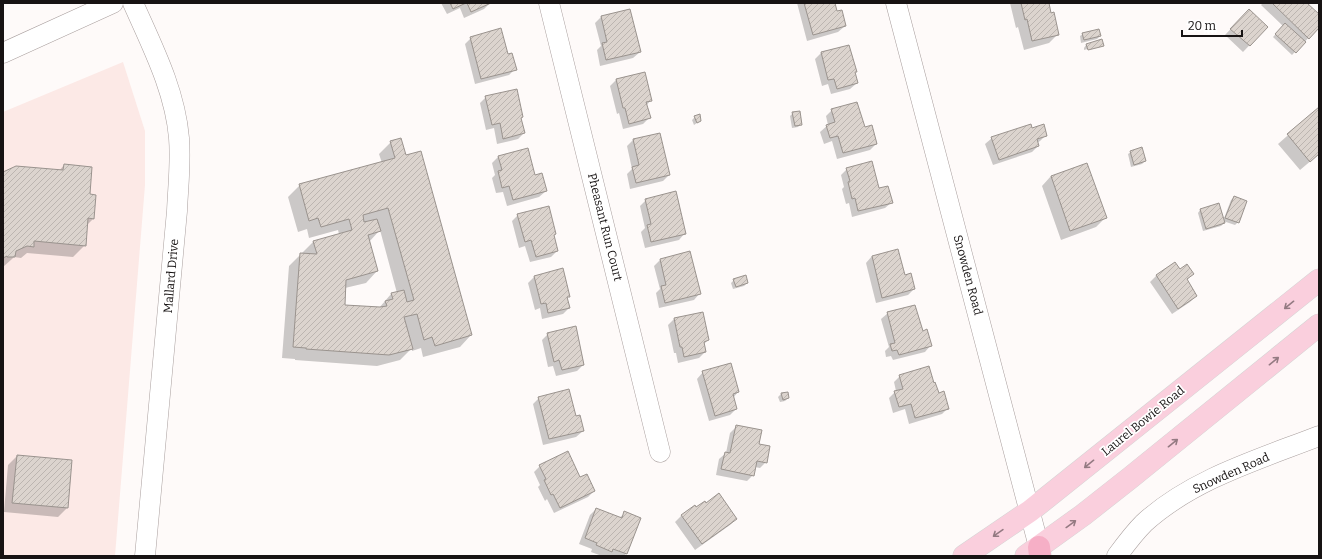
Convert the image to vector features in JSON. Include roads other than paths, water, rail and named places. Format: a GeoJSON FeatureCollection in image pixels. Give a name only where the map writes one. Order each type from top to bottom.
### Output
{"type":"FeatureCollection","features":[{"type":"Feature","properties":{"kind":"main road","name":"Laurel Bowie Road"},"geometry":{"type":"LineString","coordinates":[[964,556],[1030,511],[1319,280]]}},
{"type":"Feature","properties":{"kind":"main road"},"geometry":{"type":"LineString","coordinates":[[1035,553],[1319,325]]}},
{"type":"Feature","properties":{"kind":"street"},"geometry":{"type":"LineString","coordinates":[[3,53],[113,3]]}},
{"type":"Feature","properties":{"kind":"street","name":"Mallard Drive"},"geometry":{"type":"LineString","coordinates":[[133,3],[166,80],[174,108],[179,137],[177,211],[145,556]]}},
{"type":"Feature","properties":{"kind":"street","name":"Pheasant Run Court"},"geometry":{"type":"LineString","coordinates":[[549,3],[660,452]]}},
{"type":"Feature","properties":{"kind":"street","name":"Snowden Road"},"geometry":{"type":"LineString","coordinates":[[896,3],[1030,511],[1035,553]]}},
{"type":"Feature","properties":{"kind":"street","name":"Snowden Road"},"geometry":{"type":"LineString","coordinates":[[1116,556],[1144,523],[1172,502],[1200,484],[1223,473],[1319,436]]}}]}
